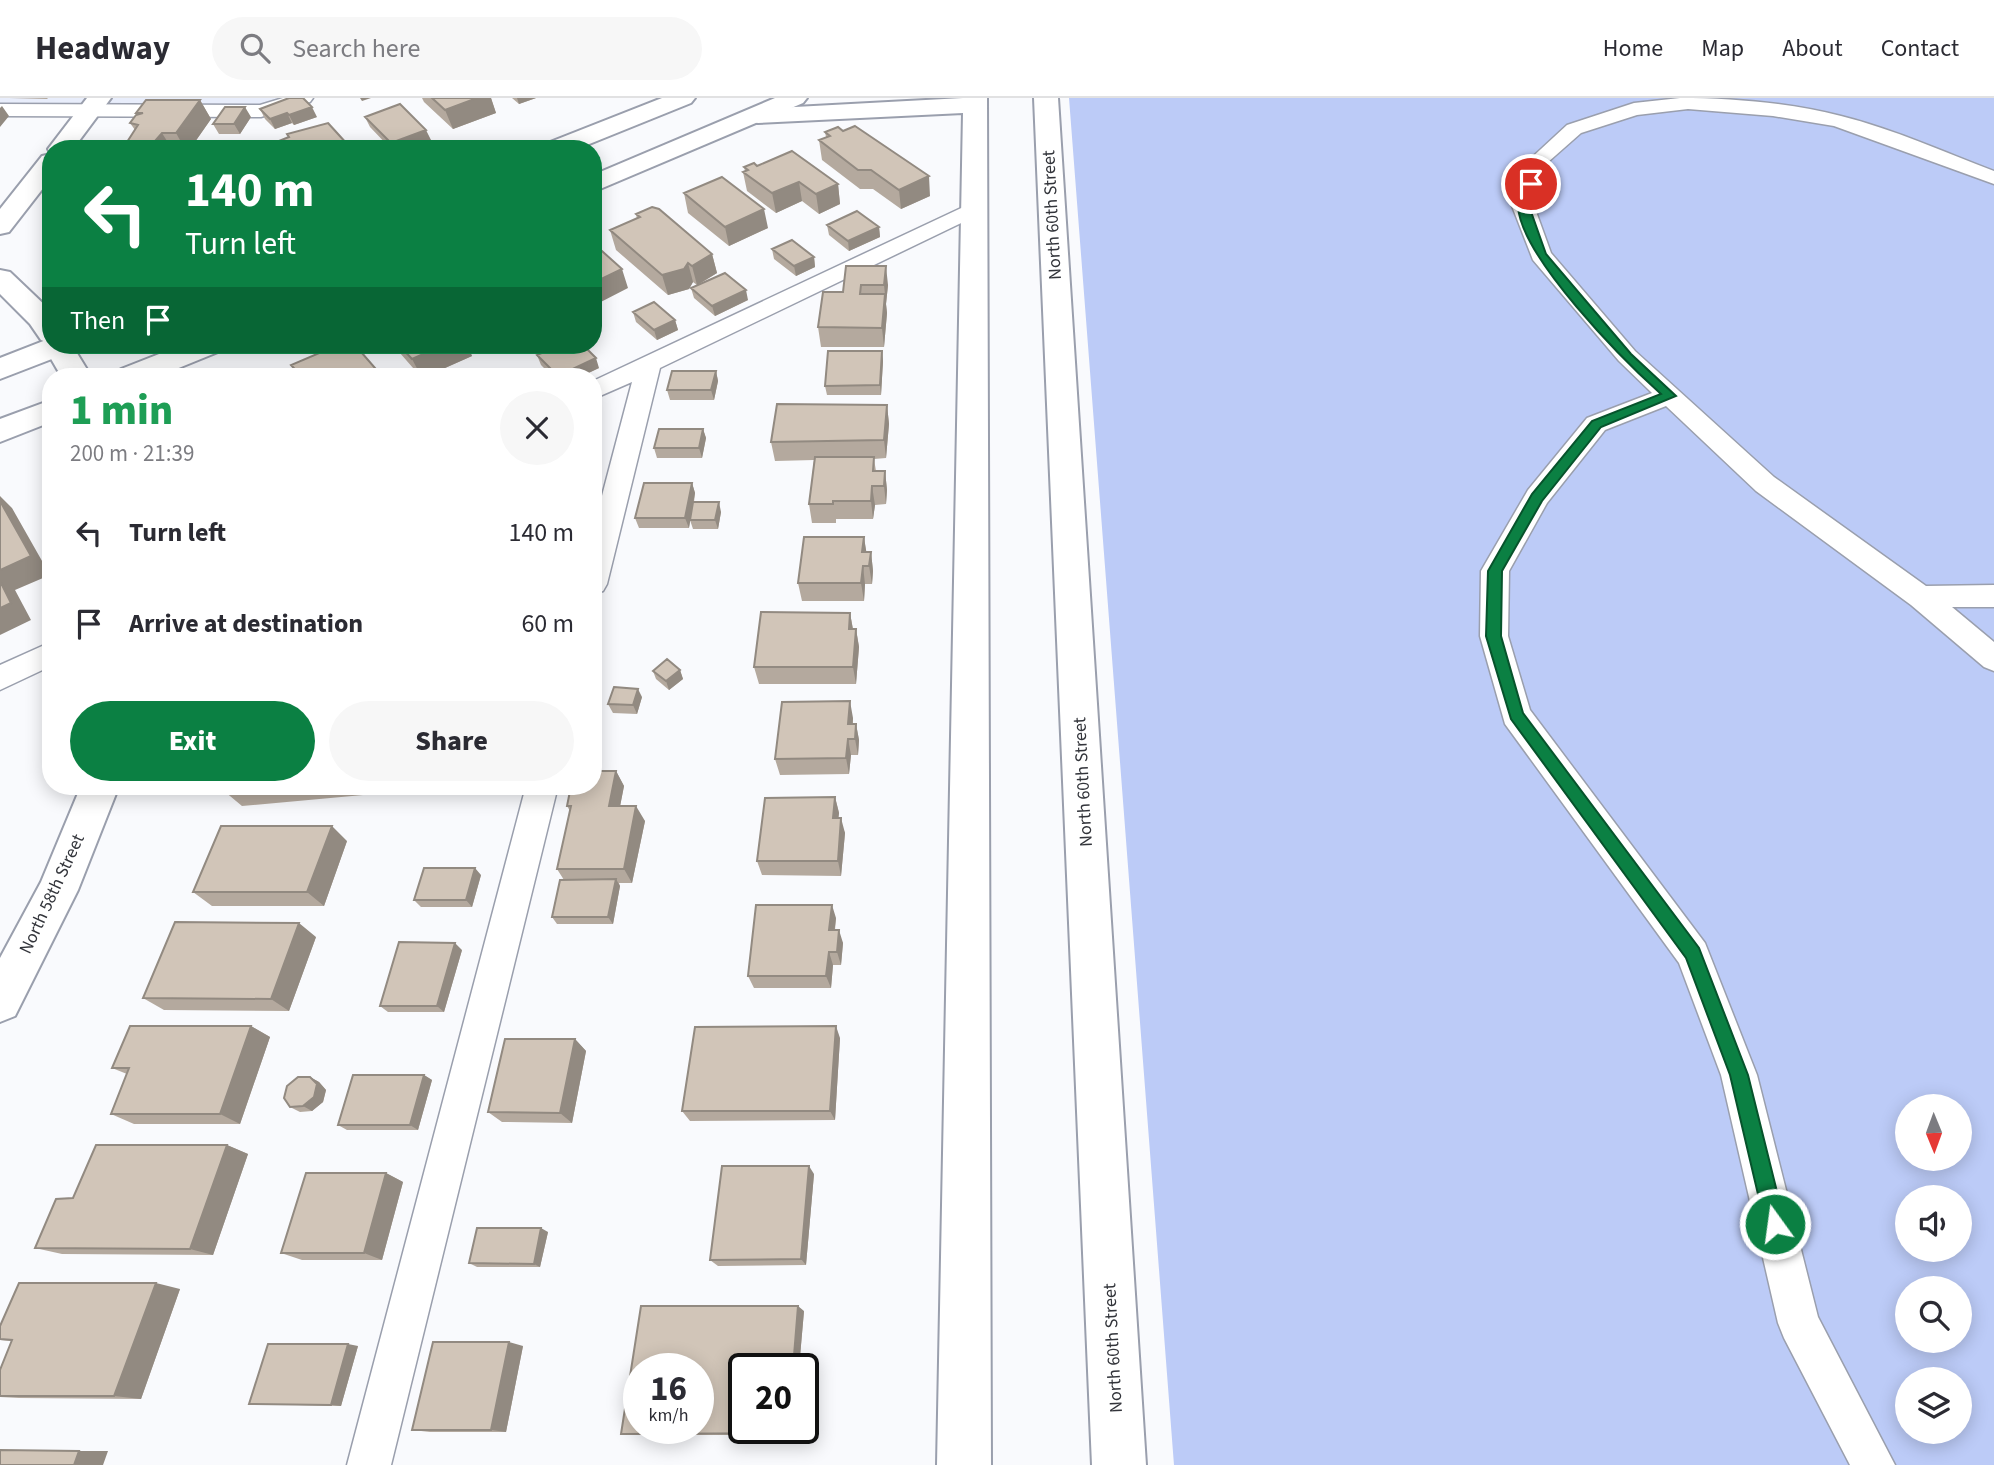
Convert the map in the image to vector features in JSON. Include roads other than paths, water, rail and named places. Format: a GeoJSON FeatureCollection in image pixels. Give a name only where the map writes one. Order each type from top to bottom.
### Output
{"type":"FeatureCollection","features":[{"type":"Feature","properties":{"kind":"main road"},"geometry":{"type":"LineString","coordinates":[[577,140],[683,98]]}},
{"type":"Feature","properties":{"kind":"main road"},"geometry":{"type":"LineString","coordinates":[[727,98],[758,116],[975,101],[964,1465]]}},
{"type":"Feature","properties":{"kind":"main road"},"geometry":{"type":"LineString","coordinates":[[602,180],[795,98]]}},
{"type":"Feature","properties":{"kind":"main road","name":"North 60th Street"},"geometry":{"type":"LineString","coordinates":[[1046,98],[1119,1465]]}},
{"type":"Feature","properties":{"kind":"main road"},"geometry":{"type":"LineString","coordinates":[[67,140],[94,104]]}},
{"type":"Feature","properties":{"kind":"main road"},"geometry":{"type":"LineString","coordinates":[[0,226],[42,172]]}},
{"type":"Feature","properties":{"kind":"main road"},"geometry":{"type":"LineString","coordinates":[[0,278],[42,320]]}},
{"type":"Feature","properties":{"kind":"main road"},"geometry":{"type":"LineString","coordinates":[[0,369],[42,352]]}},
{"type":"Feature","properties":{"kind":"main road"},"geometry":{"type":"LineString","coordinates":[[152,368],[186,354]]}},
{"type":"Feature","properties":{"kind":"main road"},"geometry":{"type":"LineString","coordinates":[[0,431],[42,414]]}},
{"type":"Feature","properties":{"kind":"main road","name":"North 58th Street"},"geometry":{"type":"LineString","coordinates":[[0,1001],[58,890],[96,795]]}},
{"type":"Feature","properties":{"kind":"lane"},"geometry":{"type":"LineString","coordinates":[[0,110],[94,104],[261,111],[303,98]]}},
{"type":"Feature","properties":{"kind":"lane"},"geometry":{"type":"LineString","coordinates":[[1994,178],[1838,121],[1773,110],[1688,103],[1634,109],[1574,129],[1538,161],[1523,206],[1541,255],[1627,356],[1765,484],[1922,597],[1994,659]]}},
{"type":"Feature","properties":{"kind":"lane"},"geometry":{"type":"LineString","coordinates":[[602,387],[974,208]]}},
{"type":"Feature","properties":{"kind":"lane"},"geometry":{"type":"LineString","coordinates":[[602,549],[649,364]]}},
{"type":"Feature","properties":{"kind":"lane"},"geometry":{"type":"LineString","coordinates":[[1670,396],[1596,424],[1537,498],[1495,571],[1494,636],[1516,715],[1693,954],[1739,1075],[1799,1324],[1873,1465]]}},
{"type":"Feature","properties":{"kind":"lane"},"geometry":{"type":"LineString","coordinates":[[1922,597],[1994,596]]}},
{"type":"Feature","properties":{"kind":"lane"},"geometry":{"type":"LineString","coordinates":[[0,678],[42,657]]}},
{"type":"Feature","properties":{"kind":"lane"},"geometry":{"type":"LineString","coordinates":[[369,1465],[540,795]]}}]}
